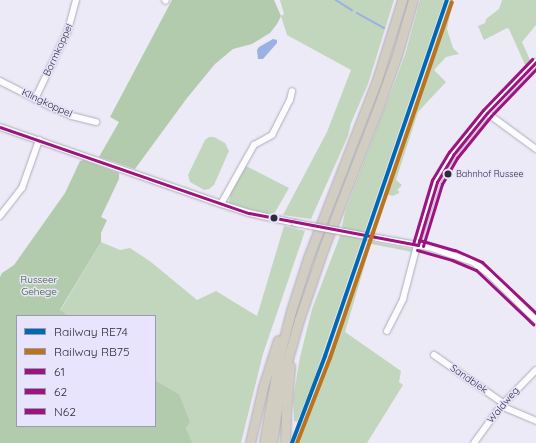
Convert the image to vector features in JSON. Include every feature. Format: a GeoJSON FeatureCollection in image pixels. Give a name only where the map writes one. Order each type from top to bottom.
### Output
{"type":"FeatureCollection","features":[{"type":"Feature","properties":{"kind":"highway"},"geometry":{"type":"LineString","coordinates":[[264,443],[276,371],[291,311],[308,258],[377,80],[402,0]]}},
{"type":"Feature","properties":{"kind":"highway"},"geometry":{"type":"LineString","coordinates":[[272,443],[281,383],[299,320],[324,247],[379,105],[413,0]]}},
{"type":"Feature","properties":{"kind":"highway"},"geometry":{"type":"LineString","coordinates":[[250,443],[259,402],[274,352],[291,311]]}},
{"type":"Feature","properties":{"kind":"highway"},"geometry":{"type":"LineString","coordinates":[[286,443],[288,387],[299,320]]}},
{"type":"Feature","properties":{"kind":"street","name":"Bormkoppel"},"geometry":{"type":"LineString","coordinates":[[35,98],[68,30],[76,0]]}},
{"type":"Feature","properties":{"kind":"street"},"geometry":{"type":"LineString","coordinates":[[387,331],[403,299],[438,180],[456,150],[487,113],[536,62]]}},
{"type":"Feature","properties":{"kind":"street","name":"Klingkoppel"},"geometry":{"type":"LineString","coordinates":[[0,81],[72,116],[96,122]]}},
{"type":"Feature","properties":{"kind":"street"},"geometry":{"type":"LineString","coordinates":[[221,204],[254,145],[272,135],[290,100],[292,91]]}},
{"type":"Feature","properties":{"kind":"street"},"geometry":{"type":"LineString","coordinates":[[487,113],[536,149]]}},
{"type":"Feature","properties":{"kind":"street"},"geometry":{"type":"LineString","coordinates":[[0,126],[249,213],[295,223],[418,245],[454,255],[479,266],[536,320]]}},
{"type":"Feature","properties":{"kind":"street"},"geometry":{"type":"LineString","coordinates":[[0,216],[22,188],[39,140]]}},
{"type":"Feature","properties":{"kind":"street","name":"Sandblek"},"geometry":{"type":"LineString","coordinates":[[434,356],[502,405],[536,421]]}},
{"type":"Feature","properties":{"kind":"street","name":"Waldweg"},"geometry":{"type":"LineString","coordinates":[[474,443],[502,405],[536,370]]}},
{"type":"Feature","properties":{"kind":"green space"},"geometry":{"type":"Polygon","coordinates":[[[172,0],[274,0],[281,16],[270,33],[252,44],[233,49],[215,64],[187,98],[135,169],[99,157],[119,122],[110,117],[172,0]]]}},
{"type":"Feature","properties":{"kind":"green space"},"geometry":{"type":"Polygon","coordinates":[[[280,0],[394,0],[368,84],[351,123],[348,136],[311,219],[283,215],[327,132],[351,70],[287,35],[281,16],[284,14],[280,0]]]}},
{"type":"Feature","properties":{"kind":"green space"},"geometry":{"type":"Polygon","coordinates":[[[420,0],[444,0],[314,379],[297,422],[294,421],[293,399],[300,357],[312,309],[340,236],[345,212],[405,55],[420,0]]]}},
{"type":"Feature","properties":{"kind":"green space"},"geometry":{"type":"Polygon","coordinates":[[[450,0],[453,0],[447,29],[453,48],[459,54],[446,57],[434,70],[446,82],[418,112],[396,180],[402,185],[397,190],[399,193],[393,196],[386,194],[450,0]]]}},
{"type":"Feature","properties":{"kind":"green space"},"geometry":{"type":"Polygon","coordinates":[[[502,0],[536,0],[536,25],[522,42],[531,62],[526,67],[509,29],[507,28],[484,40],[478,26],[485,23],[486,19],[499,9],[502,0]]]}},
{"type":"Feature","properties":{"kind":"green space"},"geometry":{"type":"Polygon","coordinates":[[[209,137],[214,137],[225,143],[229,151],[214,185],[209,189],[204,190],[190,182],[188,175],[205,140],[209,137]]]}},
{"type":"Feature","properties":{"kind":"green space","name":"Russeer Gehege"},"geometry":{"type":"Polygon","coordinates":[[[84,160],[119,173],[119,179],[101,217],[107,220],[101,233],[101,242],[60,310],[67,315],[16,315],[16,427],[156,427],[156,381],[179,394],[190,422],[186,428],[192,443],[0,443],[0,277],[2,273],[14,265],[65,193],[80,161],[84,160]]]}},
{"type":"Feature","properties":{"kind":"green space"},"geometry":{"type":"Polygon","coordinates":[[[246,166],[289,188],[274,214],[263,213],[230,204],[231,191],[246,166]]]}},
{"type":"Feature","properties":{"kind":"green space"},"geometry":{"type":"Polygon","coordinates":[[[284,226],[305,231],[263,354],[241,443],[192,443],[188,436],[179,394],[156,381],[156,315],[66,315],[60,311],[101,242],[120,250],[130,248],[151,262],[197,300],[216,291],[257,316],[284,226]]]}},
{"type":"Feature","properties":{"kind":"green space"},"geometry":{"type":"Polygon","coordinates":[[[369,242],[411,249],[413,252],[371,244],[345,332],[401,371],[399,382],[403,385],[367,443],[296,443],[321,381],[369,242]]]}},
{"type":"Feature","properties":{"kind":"water"},"geometry":{"type":"Polygon","coordinates":[[[273,39],[277,40],[277,43],[263,59],[258,59],[257,50],[259,47],[273,39]]]}},
{"type":"Feature","properties":{"kind":"waterway"},"geometry":{"type":"LineString","coordinates":[[336,0],[352,10]]}},
{"type":"Feature","properties":{"kind":"waterway"},"geometry":{"type":"LineString","coordinates":[[357,13],[384,28]]}},
{"type":"Feature","properties":{"kind":"rail line","name":"RE74"},"geometry":{"type":"LineString","coordinates":[[292,443],[325,356],[447,0]]}},
{"type":"Feature","properties":{"kind":"rail line","name":"RB75"},"geometry":{"type":"LineString","coordinates":[[297,443],[330,358],[452,2]]}},
{"type":"Feature","properties":{"kind":"transit line","name":"N62"},"geometry":{"type":"LineString","coordinates":[[413,244],[432,180],[449,152],[483,110],[532,59]]}},
{"type":"Feature","properties":{"kind":"transit line","name":"61"},"geometry":{"type":"LineString","coordinates":[[418,245],[437,182],[453,155],[487,113],[536,62]]}},
{"type":"Feature","properties":{"kind":"transit line","name":"62"},"geometry":{"type":"LineString","coordinates":[[423,246],[442,184],[457,158],[491,116],[536,69]]}},
{"type":"Feature","properties":{"kind":"transit line","name":"61"},"geometry":{"type":"LineString","coordinates":[[0,127],[249,213],[418,245]]}},
{"type":"Feature","properties":{"kind":"transit line","name":"N62"},"geometry":{"type":"LineString","coordinates":[[419,240],[455,250],[482,262],[536,313]]}},
{"type":"Feature","properties":{"kind":"transit line","name":"62"},"geometry":{"type":"LineString","coordinates":[[417,250],[452,260],[476,270],[533,324]]}},
{"type":"Feature","properties":{"kind":"place","name":"Bahnhof Russee"},"geometry":{"type":"Point","coordinates":[448,174]}}]}
